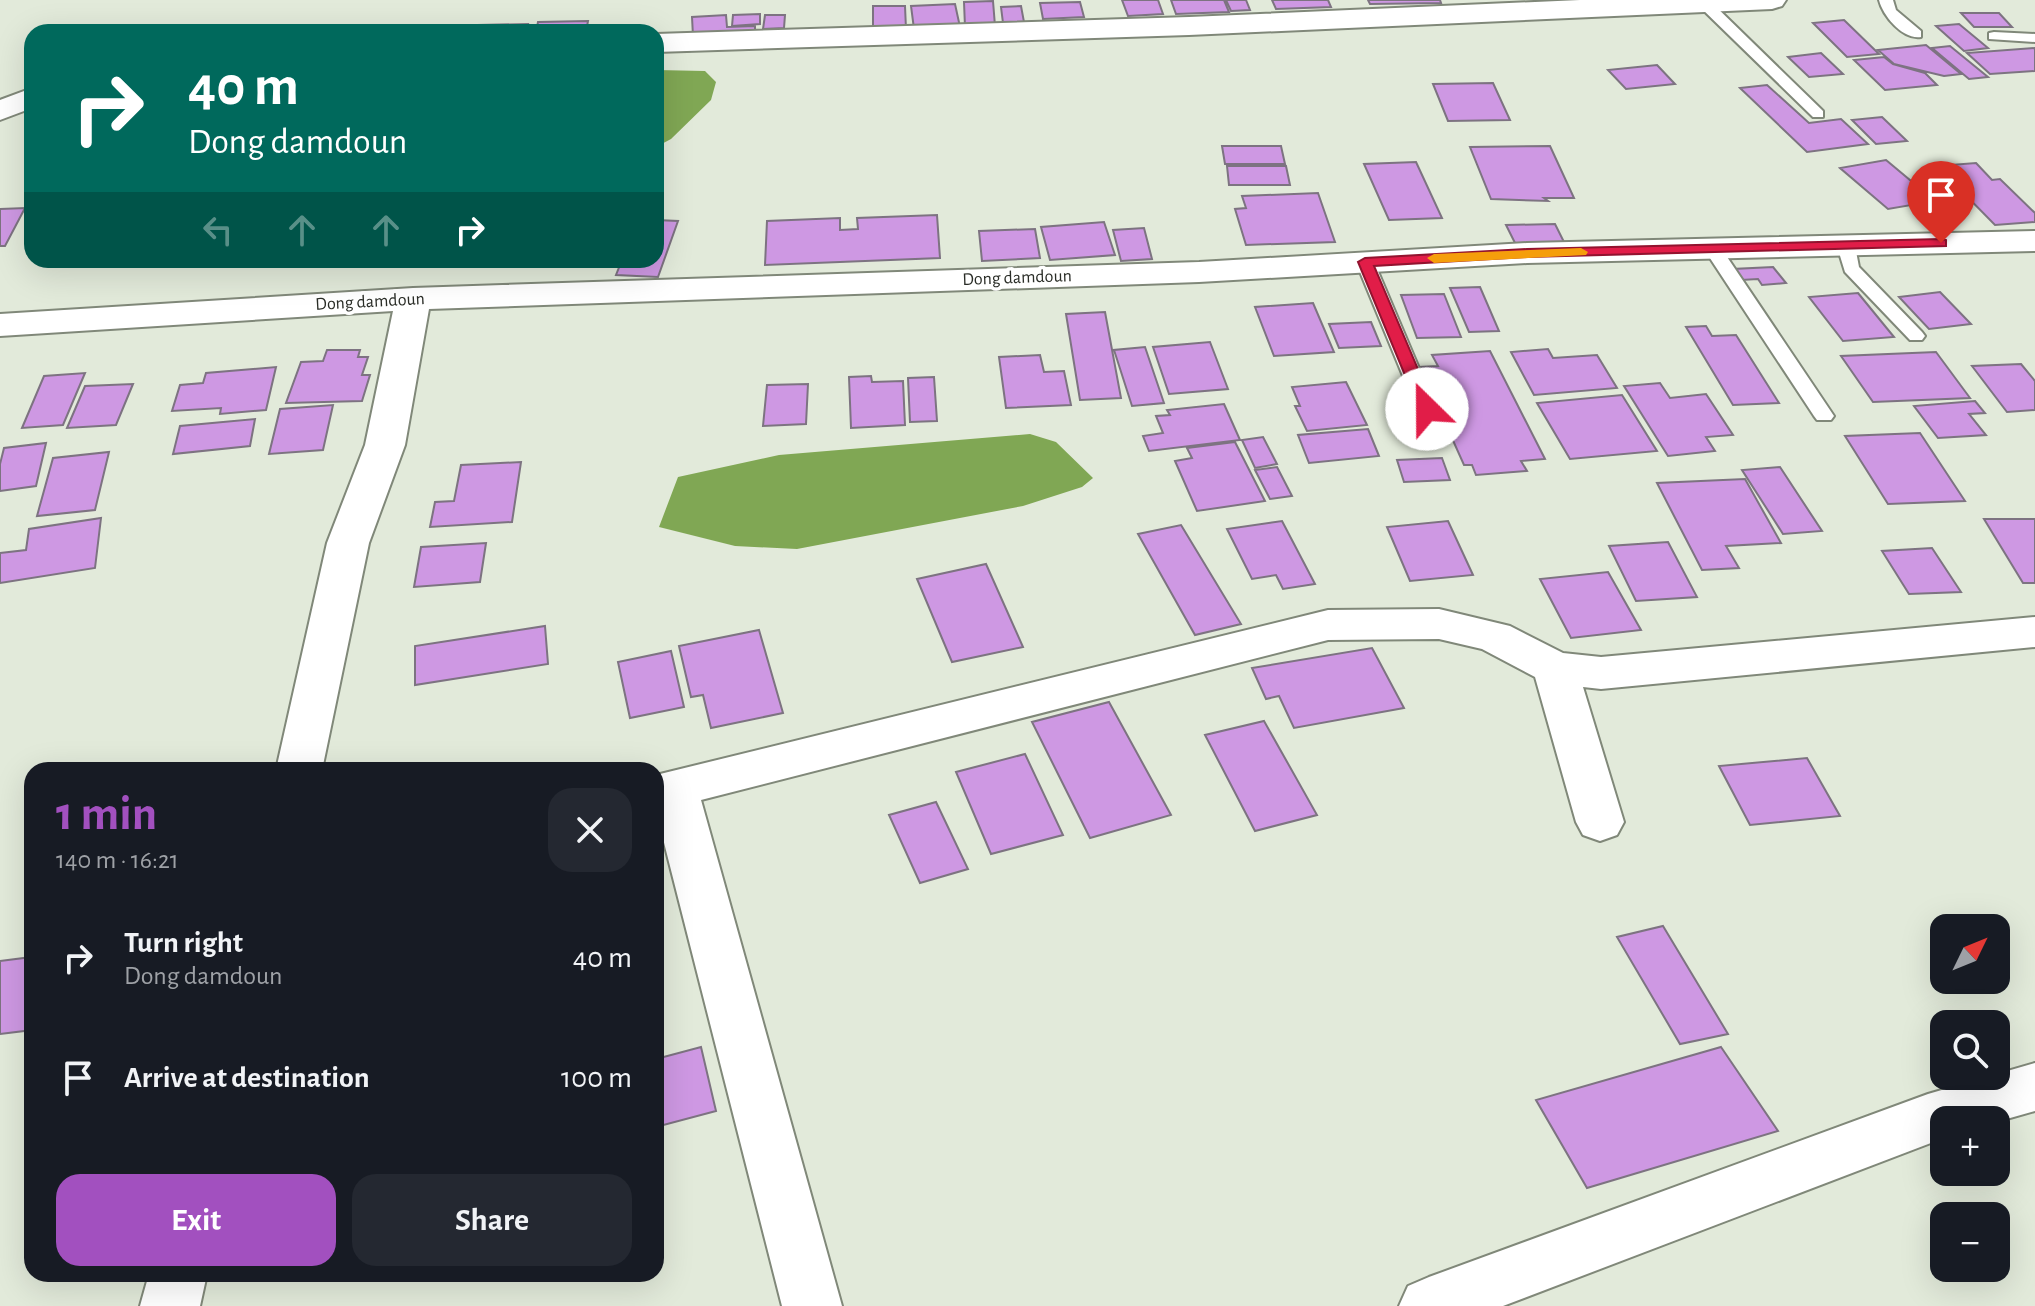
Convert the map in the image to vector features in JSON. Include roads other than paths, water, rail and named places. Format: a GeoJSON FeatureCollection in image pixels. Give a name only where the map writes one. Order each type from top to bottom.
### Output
{"type":"FeatureCollection","features":[{"type":"Feature","properties":{"kind":"street"},"geometry":{"type":"LineString","coordinates":[[664,43],[1174,26],[1772,0]]}},
{"type":"Feature","properties":{"kind":"street"},"geometry":{"type":"LineString","coordinates":[[0,111],[24,100]]}},
{"type":"Feature","properties":{"kind":"street","name":"Dong damdoun"},"geometry":{"type":"LineString","coordinates":[[0,325],[413,299],[1183,273],[1527,253],[2035,241]]}},
{"type":"Feature","properties":{"kind":"street"},"geometry":{"type":"LineString","coordinates":[[301,762],[348,543],[385,445],[413,299]]}},
{"type":"Feature","properties":{"kind":"street"},"geometry":{"type":"LineString","coordinates":[[812,1306],[665,791],[1328,625],[1439,624],[1495,637],[1555,668],[1601,673],[2035,632]]}},
{"type":"Feature","properties":{"kind":"street"},"geometry":{"type":"LineString","coordinates":[[1555,668],[1600,822]]}},
{"type":"Feature","properties":{"kind":"street"},"geometry":{"type":"LineString","coordinates":[[1429,1306],[1928,1118],[2035,1087]]}},
{"type":"Feature","properties":{"kind":"street"},"geometry":{"type":"LineString","coordinates":[[170,1306],[176,1282]]}},
{"type":"Feature","properties":{"kind":"lane"},"geometry":{"type":"LineString","coordinates":[[1886,0],[1889,12],[1916,34]]}},
{"type":"Feature","properties":{"kind":"lane"},"geometry":{"type":"LineString","coordinates":[[1704,3],[1818,114]]}},
{"type":"Feature","properties":{"kind":"lane"},"geometry":{"type":"LineString","coordinates":[[1994,36],[2035,38]]}},
{"type":"Feature","properties":{"kind":"lane"},"geometry":{"type":"LineString","coordinates":[[1846,246],[1851,268],[1916,336]]}},
{"type":"Feature","properties":{"kind":"lane"},"geometry":{"type":"LineString","coordinates":[[1713,249],[1824,416]]}},
{"type":"Feature","properties":{"kind":"lane"},"geometry":{"type":"LineString","coordinates":[[1365,262],[1439,439]]}}]}
